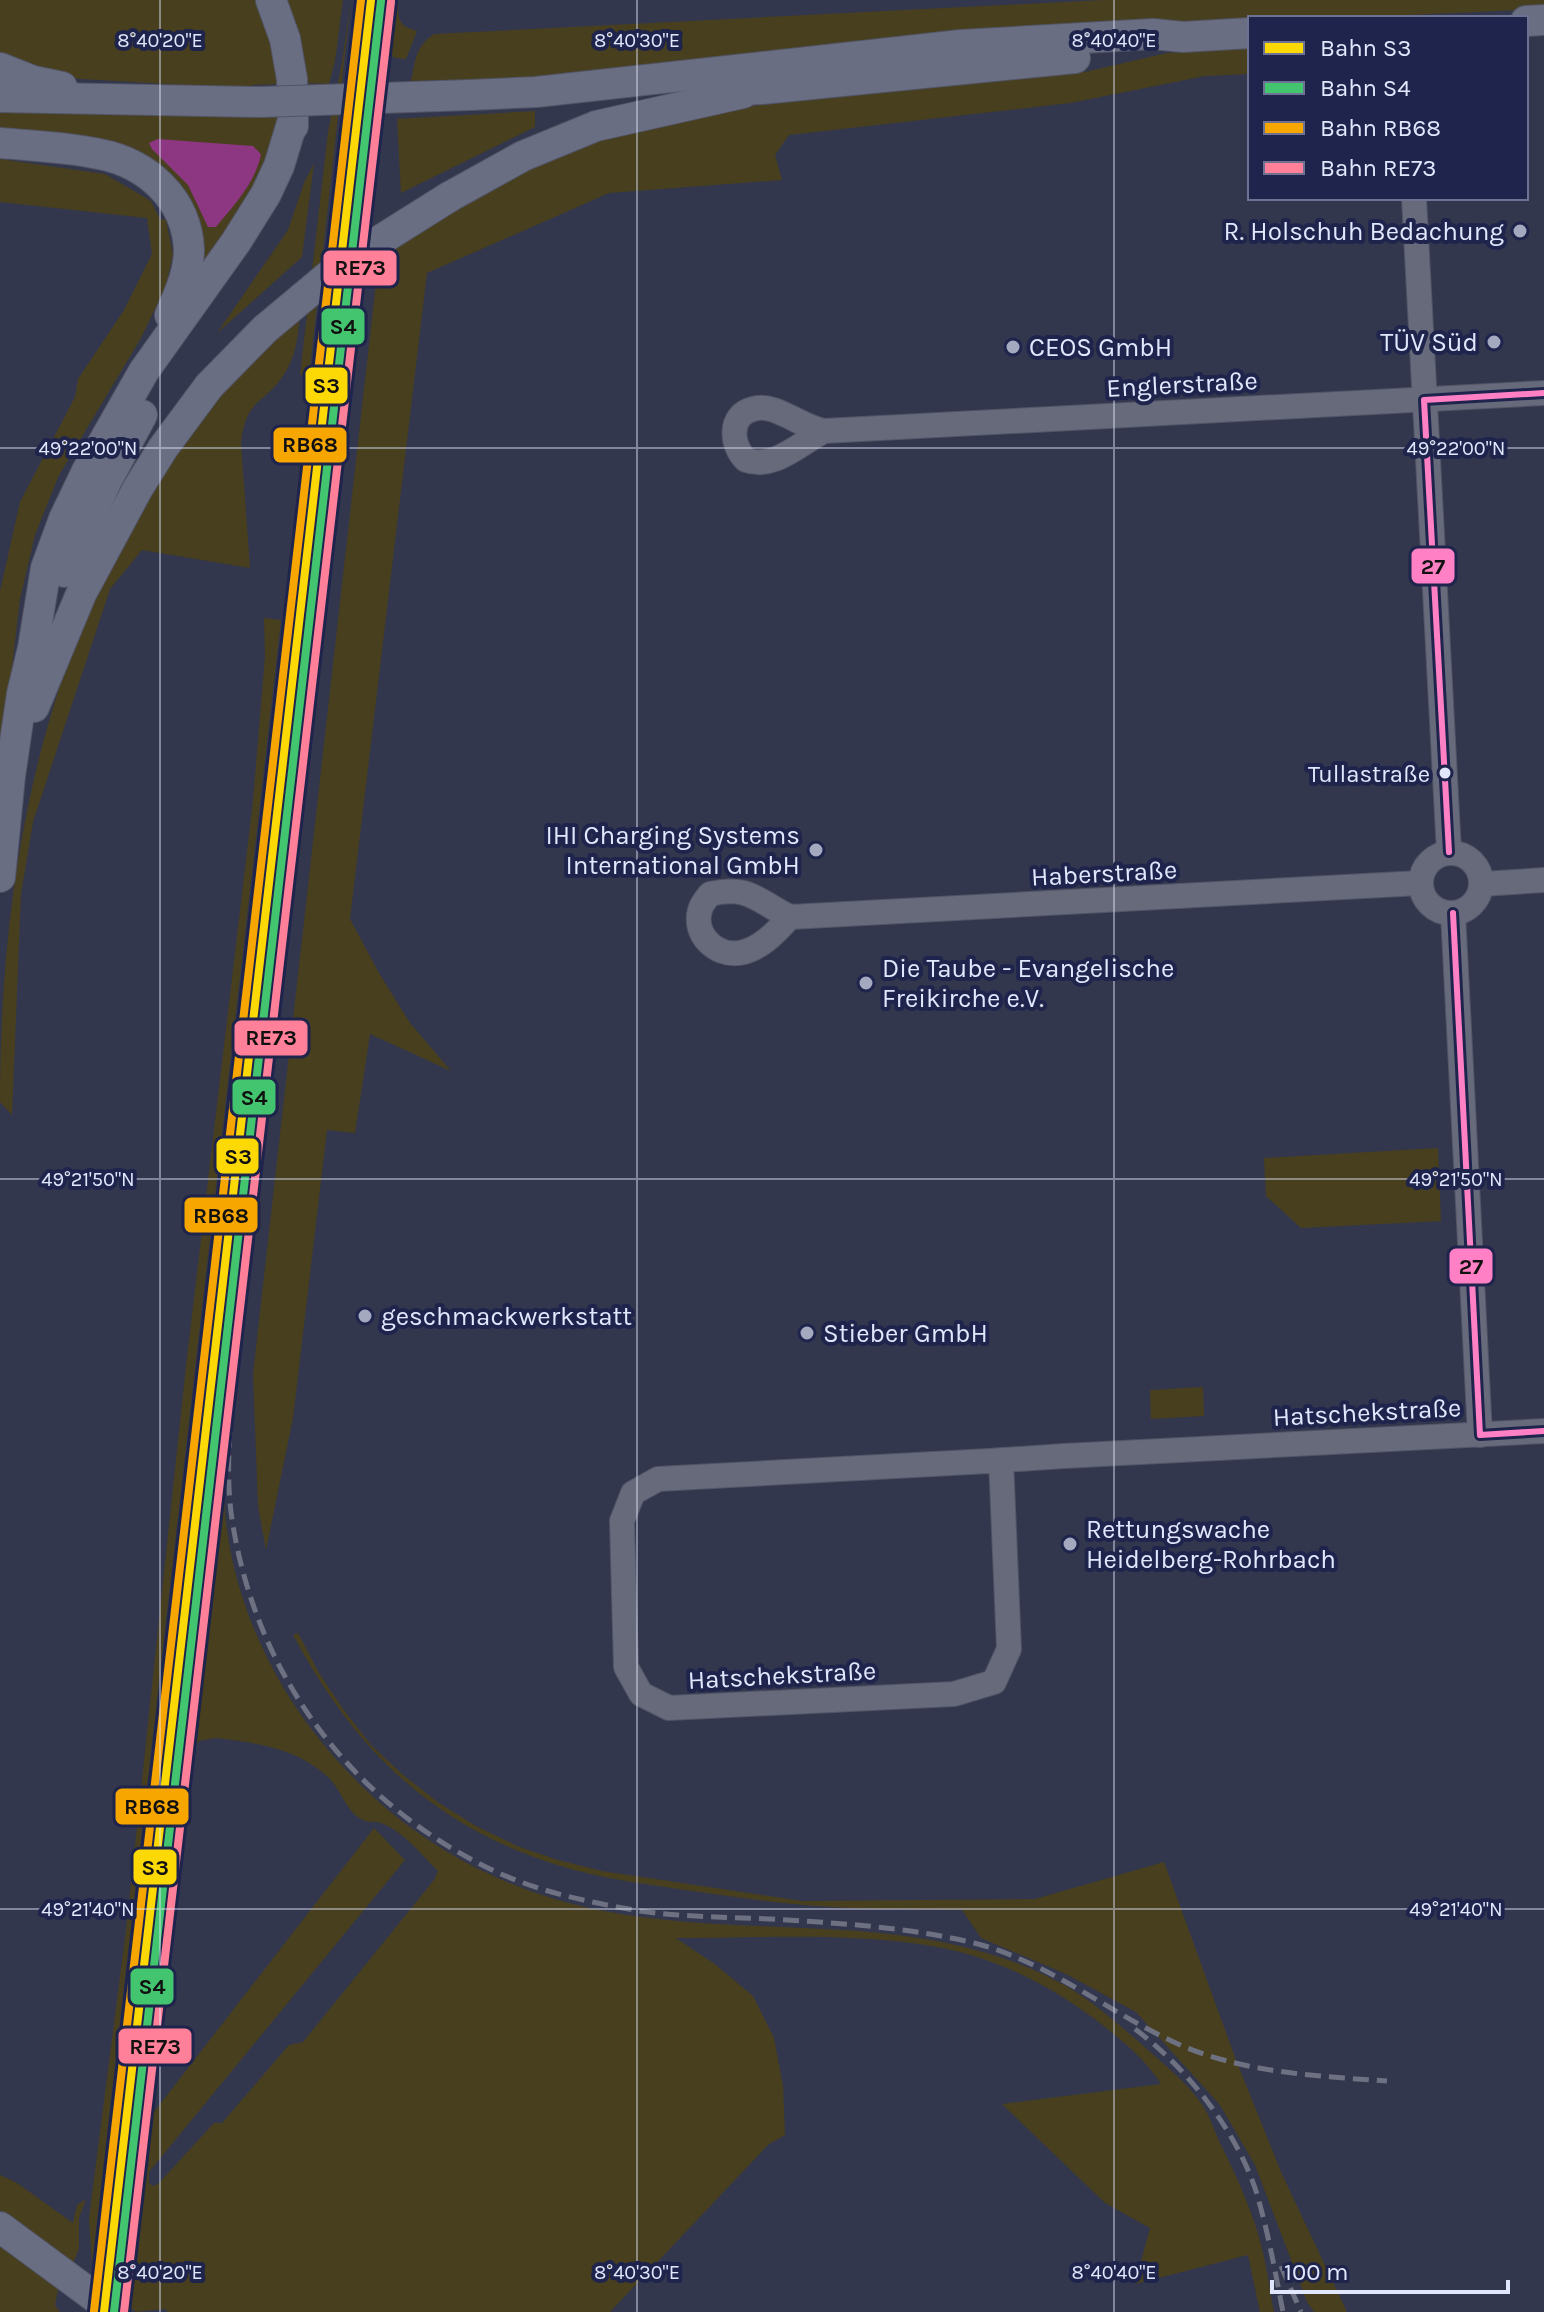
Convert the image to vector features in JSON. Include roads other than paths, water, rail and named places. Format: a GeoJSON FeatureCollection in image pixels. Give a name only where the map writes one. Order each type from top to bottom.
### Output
{"type":"FeatureCollection","features":[{"type":"Feature","properties":{"kind":"main road"},"geometry":{"type":"LineString","coordinates":[[33,648],[85,526],[131,435],[188,342],[272,221],[291,169],[295,145],[293,88],[285,39],[271,0]]}},
{"type":"Feature","properties":{"kind":"main road"},"geometry":{"type":"LineString","coordinates":[[0,97],[261,102],[536,92],[974,44],[1153,34],[1183,37],[1248,33]]}},
{"type":"Feature","properties":{"kind":"main road"},"geometry":{"type":"LineString","coordinates":[[536,92],[578,96],[762,89],[1073,58],[1154,45],[1183,37]]}},
{"type":"Feature","properties":{"kind":"main road"},"geometry":{"type":"LineString","coordinates":[[0,68],[79,99]]}},
{"type":"Feature","properties":{"kind":"main road"},"geometry":{"type":"LineString","coordinates":[[0,89],[79,99]]}},
{"type":"Feature","properties":{"kind":"main road"},"geometry":{"type":"LineString","coordinates":[[13,752],[81,594],[138,488],[209,386],[265,329],[344,263],[449,197],[523,156],[596,126],[762,89]]}},
{"type":"Feature","properties":{"kind":"main road"},"geometry":{"type":"LineString","coordinates":[[144,371],[236,242],[266,194],[279,166],[293,120]]}},
{"type":"Feature","properties":{"kind":"main road"},"geometry":{"type":"LineString","coordinates":[[0,143],[100,154],[134,166],[161,184],[175,203],[186,225],[189,252],[184,285],[144,371],[87,471],[64,519],[46,568],[13,752],[0,877]]}},
{"type":"Feature","properties":{"kind":"main road"},"geometry":{"type":"LineString","coordinates":[[0,2227],[115,2312]]}},
{"type":"Feature","properties":{"kind":"street"},"geometry":{"type":"LineString","coordinates":[[1414,200],[1449,852]]}},
{"type":"Feature","properties":{"kind":"street","name":"Englerstraße"},"geometry":{"type":"LineString","coordinates":[[824,431],[1544,393]]}},
{"type":"Feature","properties":{"kind":"street"},"geometry":{"type":"LineString","coordinates":[[1449,852],[1471,860],[1479,871],[1482,884],[1479,896],[1472,905],[1453,913],[1431,906],[1424,897],[1420,883],[1423,870],[1430,861],[1449,852]]}},
{"type":"Feature","properties":{"kind":"street"},"geometry":{"type":"LineString","coordinates":[[1482,884],[1544,880]]}},
{"type":"Feature","properties":{"kind":"street","name":"Haberstraße"},"geometry":{"type":"LineString","coordinates":[[790,917],[1420,883]]}},
{"type":"Feature","properties":{"kind":"street"},"geometry":{"type":"LineString","coordinates":[[1453,913],[1480,1435]]}},
{"type":"Feature","properties":{"kind":"street","name":"Hatschekstraße"},"geometry":{"type":"LineString","coordinates":[[1001,1460],[1009,1649],[994,1682],[954,1694],[669,1708],[641,1694],[626,1667],[622,1521],[633,1493],[658,1479],[1001,1460],[1480,1435],[1544,1431]]}},
{"type":"Feature","properties":{"kind":"railway"},"geometry":{"type":"LineString","coordinates":[[385,0],[355,325],[230,1435],[231,1512],[243,1571],[262,1627],[287,1680],[318,1728],[356,1772],[399,1812],[448,1846],[517,1881],[569,1897],[640,1911],[872,1926],[974,1943],[1028,1962],[1152,2032],[1203,2054],[1281,2072],[1387,2081]]}},
{"type":"Feature","properties":{"kind":"railway"},"geometry":{"type":"LineString","coordinates":[[1135,2029],[1190,2081],[1236,2145],[1256,2191],[1283,2312]]}},
{"type":"Feature","properties":{"kind":"railway"},"geometry":{"type":"LineString","coordinates":[[1281,2266],[1301,2312]]}},
{"type":"Feature","properties":{"kind":"rail line","name":"RB68"},"geometry":{"type":"LineString","coordinates":[[94,2311],[361,0]]}},
{"type":"Feature","properties":{"kind":"rail line","name":"S3"},"geometry":{"type":"LineString","coordinates":[[104,2312],[371,0]]}},
{"type":"Feature","properties":{"kind":"rail line","name":"S4"},"geometry":{"type":"LineString","coordinates":[[114,2312],[381,1]]}},
{"type":"Feature","properties":{"kind":"rail line","name":"RE73"},"geometry":{"type":"LineString","coordinates":[[124,2312],[391,2]]}},
{"type":"Feature","properties":{"kind":"place","name":"R. Holschuh Bedachung"},"geometry":{"type":"Point","coordinates":[1520,231]}},
{"type":"Feature","properties":{"kind":"place","name":"TÜV Süd"},"geometry":{"type":"Point","coordinates":[1494,342]}},
{"type":"Feature","properties":{"kind":"place","name":"CEOS GmbH"},"geometry":{"type":"Point","coordinates":[1013,347]}},
{"type":"Feature","properties":{"kind":"place","name":"Tullastraße"},"geometry":{"type":"Point","coordinates":[1445,773]}},
{"type":"Feature","properties":{"kind":"place","name":"IHI Charging Systems International GmbH"},"geometry":{"type":"Point","coordinates":[816,850]}},
{"type":"Feature","properties":{"kind":"place","name":"Die Taube - Evangelische Freikirche e.V."},"geometry":{"type":"Point","coordinates":[866,983]}},
{"type":"Feature","properties":{"kind":"place","name":"geschmackwerkstatt"},"geometry":{"type":"Point","coordinates":[365,1316]}},
{"type":"Feature","properties":{"kind":"place","name":"Stieber GmbH"},"geometry":{"type":"Point","coordinates":[807,1333]}},
{"type":"Feature","properties":{"kind":"place","name":"Rettungswache Heidelberg-Rohrbach"},"geometry":{"type":"Point","coordinates":[1070,1544]}}]}
